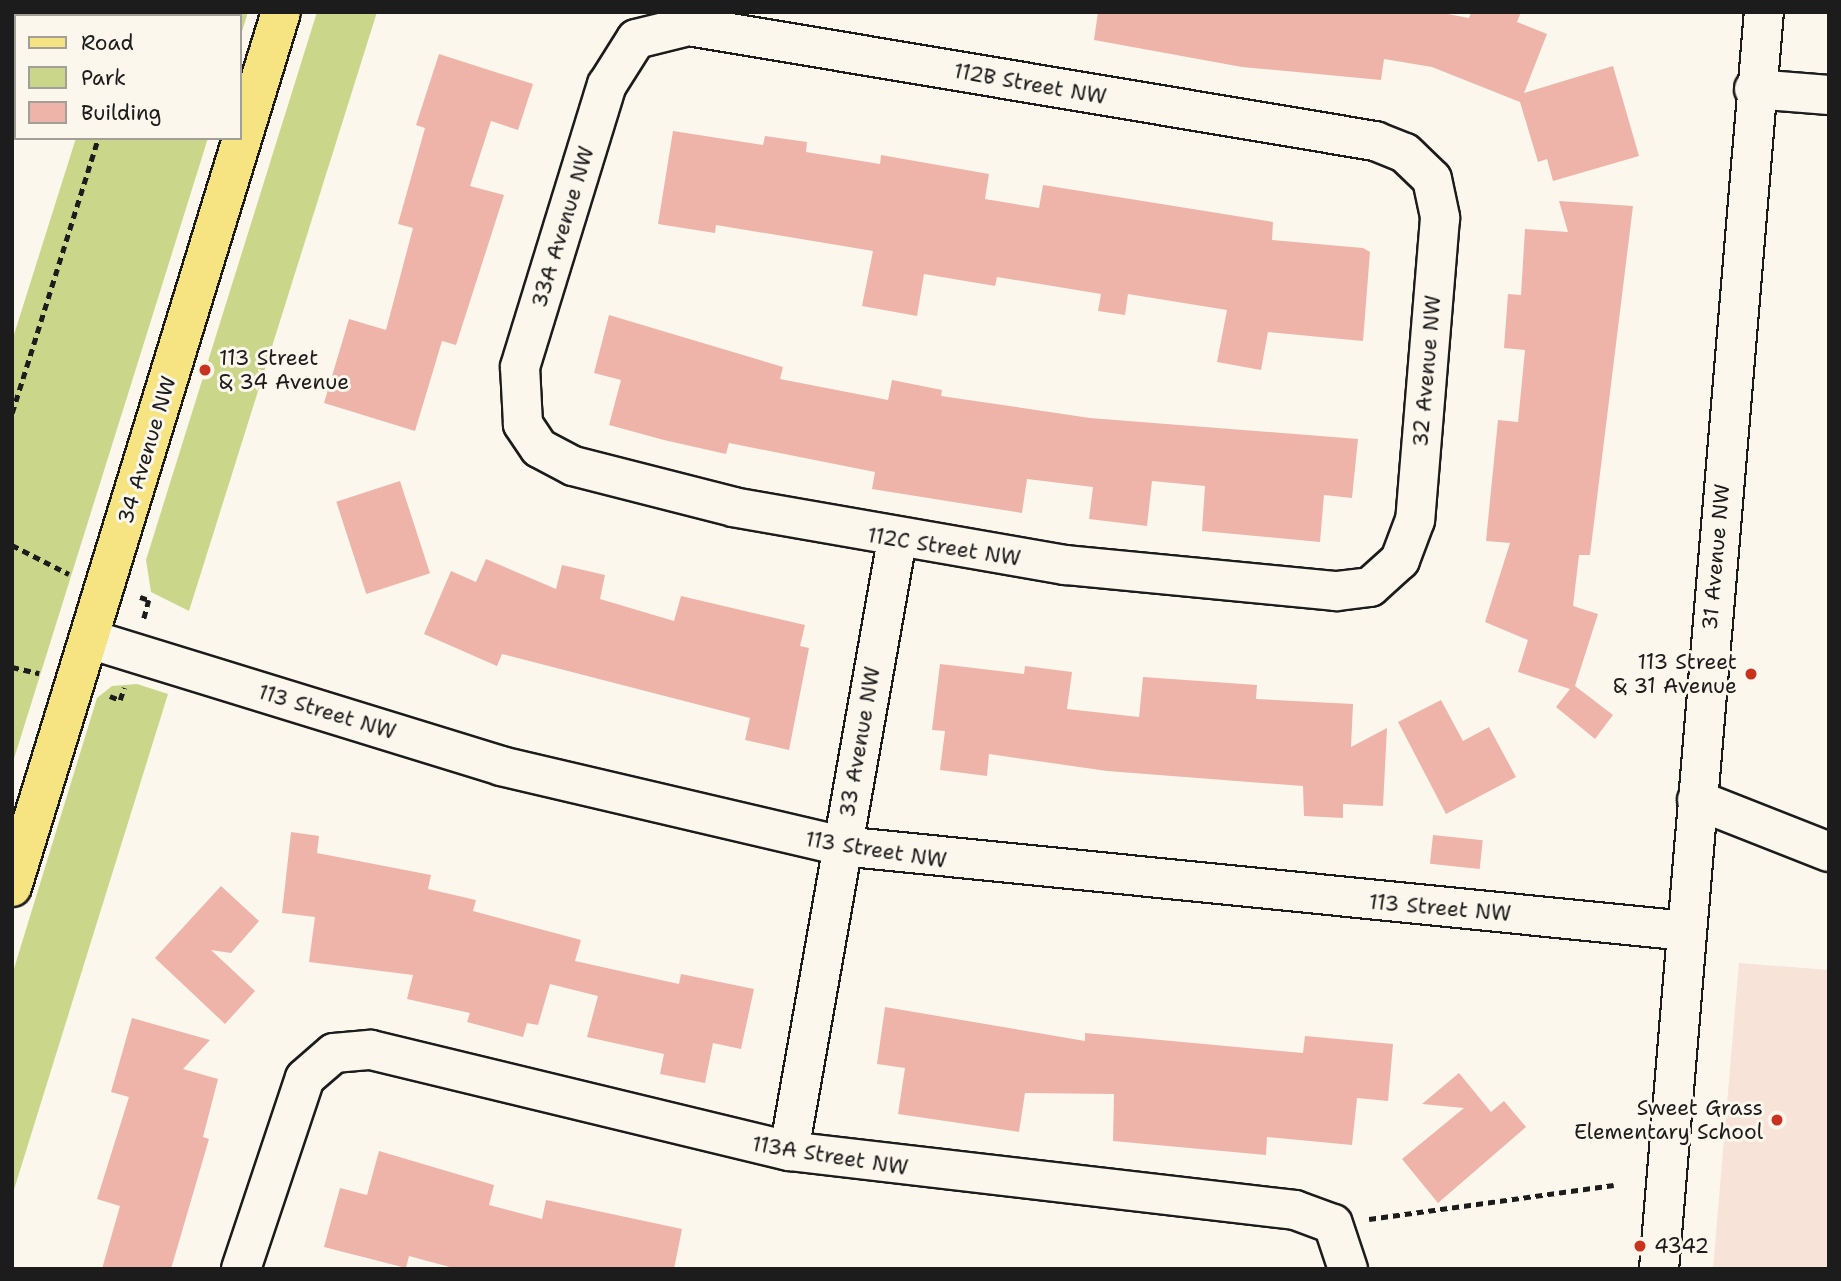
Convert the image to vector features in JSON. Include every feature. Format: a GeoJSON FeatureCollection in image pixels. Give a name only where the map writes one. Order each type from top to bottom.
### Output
{"type":"FeatureCollection","features":[{"type":"Feature","properties":{"kind":"main road","name":"34 Avenue NW"},"geometry":{"type":"LineString","coordinates":[[242,139],[281,12]]}},
{"type":"Feature","properties":{"kind":"main road","name":"34 Avenue NW"},"geometry":{"type":"LineString","coordinates":[[12,887],[242,140]]}},
{"type":"Feature","properties":{"kind":"street","name":"31 Avenue NW"},"geometry":{"type":"LineString","coordinates":[[1659,1269],[1754,89],[1764,12]]}},
{"type":"Feature","properties":{"kind":"street","name":"112B Street NW"},"geometry":{"type":"LineString","coordinates":[[636,39],[689,26],[1375,141],[1420,164]]}},
{"type":"Feature","properties":{"kind":"street","name":"33A Avenue NW"},"geometry":{"type":"LineString","coordinates":[[523,424],[520,367],[607,85],[636,39]]}},
{"type":"Feature","properties":{"kind":"street"},"geometry":{"type":"LineString","coordinates":[[1754,89],[1829,95]]}},
{"type":"Feature","properties":{"kind":"street","name":"32 Avenue NW"},"geometry":{"type":"LineString","coordinates":[[1386,576],[1400,560],[1415,520],[1440,218],[1432,179],[1420,164]]}},
{"type":"Feature","properties":{"kind":"street","name":"112C Street NW"},"geometry":{"type":"LineString","coordinates":[[523,424],[539,448],[573,466],[897,541],[1065,565],[1336,591],[1370,587],[1386,576]]}},
{"type":"Feature","properties":{"kind":"street","name":"33 Avenue NW"},"geometry":{"type":"LineString","coordinates":[[789,1151],[897,541]]}},
{"type":"Feature","properties":{"kind":"street","name":"113 Street NW"},"geometry":{"type":"LineString","coordinates":[[89,639],[501,766],[841,846],[1687,931]]}},
{"type":"Feature","properties":{"kind":"street"},"geometry":{"type":"LineString","coordinates":[[1697,800],[1829,852]]}},
{"type":"Feature","properties":{"kind":"street","name":"113A Street NW"},"geometry":{"type":"LineString","coordinates":[[241,1269],[296,1097],[317,1063],[334,1053],[389,1054],[789,1151],[1295,1210],[1333,1224]]}},
{"type":"Feature","properties":{"kind":"street"},"geometry":{"type":"LineString","coordinates":[[1333,1224],[1348,1269]]}},
{"type":"Feature","properties":{"kind":"path"},"geometry":{"type":"LineString","coordinates":[[12,413],[97,140]]}},
{"type":"Feature","properties":{"kind":"path"},"geometry":{"type":"LineString","coordinates":[[12,545],[81,580]]}},
{"type":"Feature","properties":{"kind":"path"},"geometry":{"type":"LineString","coordinates":[[12,667],[51,676]]}},
{"type":"Feature","properties":{"kind":"path"},"geometry":{"type":"LineString","coordinates":[[1333,1224],[1614,1185]]}},
{"type":"Feature","properties":{"kind":"shaded area","name":"Sweet Grass Elementary School"},"geometry":{"type":"Polygon","coordinates":[[[1739,963],[1829,970],[1829,1269],[1713,1269],[1739,963]]]}},
{"type":"Feature","properties":{"kind":"green space"},"geometry":{"type":"Polygon","coordinates":[[[115,12],[248,12],[242,32],[242,14],[115,12]]]}},
{"type":"Feature","properties":{"kind":"green space"},"geometry":{"type":"Polygon","coordinates":[[[317,12],[377,12],[189,611],[151,592],[146,560],[317,12]]]}},
{"type":"Feature","properties":{"kind":"green space"},"geometry":{"type":"Polygon","coordinates":[[[75,140],[207,140],[12,765],[12,341],[75,140]]]}},
{"type":"Feature","properties":{"kind":"green space"},"geometry":{"type":"Polygon","coordinates":[[[137,684],[168,694],[12,1196],[12,975],[97,698],[112,686],[137,684]]]}},
{"type":"Feature","properties":{"kind":"building"},"geometry":{"type":"Polygon","coordinates":[[[1098,12],[1437,12],[1469,18],[1471,12],[1521,12],[1517,22],[1547,34],[1524,93],[1613,66],[1639,156],[1553,181],[1547,159],[1538,162],[1520,102],[1432,67],[1384,59],[1381,80],[1242,67],[1094,40],[1098,12]]]}},
{"type":"Feature","properties":{"kind":"building"},"geometry":{"type":"Polygon","coordinates":[[[439,54],[533,84],[518,130],[491,121],[470,186],[504,195],[456,345],[442,341],[415,431],[324,403],[349,319],[386,330],[413,228],[398,224],[425,128],[416,125],[439,54]]]}},
{"type":"Feature","properties":{"kind":"building"},"geometry":{"type":"Polygon","coordinates":[[[673,131],[763,145],[765,136],[807,142],[806,152],[880,164],[881,155],[989,174],[985,199],[1039,208],[1043,185],[1273,222],[1272,240],[1363,248],[1370,252],[1363,341],[1268,332],[1261,370],[1217,362],[1227,310],[1128,294],[1125,315],[1098,311],[1101,294],[997,277],[995,286],[924,274],[917,316],[862,306],[873,251],[716,225],[715,233],[658,224],[673,131]]]}},
{"type":"Feature","properties":{"kind":"building"},"geometry":{"type":"Polygon","coordinates":[[[1559,201],[1633,206],[1590,555],[1579,555],[1573,606],[1598,614],[1575,686],[1613,715],[1595,739],[1556,707],[1570,689],[1518,672],[1528,640],[1485,622],[1510,543],[1486,541],[1498,420],[1518,422],[1525,350],[1504,348],[1508,294],[1521,295],[1525,229],[1568,232],[1559,201]]]}},
{"type":"Feature","properties":{"kind":"building"},"geometry":{"type":"Polygon","coordinates":[[[609,315],[783,367],[780,379],[888,400],[892,380],[942,390],[941,396],[1090,418],[1358,439],[1352,498],[1324,495],[1320,542],[1202,531],[1205,486],[1152,481],[1147,526],[1089,519],[1093,487],[1027,479],[1022,513],[872,489],[875,472],[729,443],[726,454],[664,440],[609,425],[621,380],[594,373],[609,315]]]}},
{"type":"Feature","properties":{"kind":"building"},"geometry":{"type":"Polygon","coordinates":[[[400,481],[430,573],[366,594],[336,502],[400,481]]]}},
{"type":"Feature","properties":{"kind":"building"},"geometry":{"type":"Polygon","coordinates":[[[486,559],[556,589],[562,565],[605,575],[600,599],[674,621],[681,596],[805,625],[800,646],[809,648],[789,750],[745,740],[750,718],[502,654],[497,666],[424,634],[451,571],[476,582],[486,559]]]}},
{"type":"Feature","properties":{"kind":"building"},"geometry":{"type":"Polygon","coordinates":[[[940,664],[1024,674],[1025,666],[1072,672],[1067,709],[1139,717],[1143,677],[1257,685],[1256,699],[1353,704],[1351,747],[1387,728],[1383,806],[1343,804],[1343,818],[1304,816],[1303,786],[1107,771],[989,754],[987,776],[940,770],[945,731],[932,730],[940,664]]]}},
{"type":"Feature","properties":{"kind":"building"},"geometry":{"type":"Polygon","coordinates":[[[1441,700],[1463,741],[1489,727],[1516,777],[1446,814],[1398,722],[1441,700]]]}},
{"type":"Feature","properties":{"kind":"building"},"geometry":{"type":"Polygon","coordinates":[[[291,832],[319,836],[317,853],[431,875],[428,889],[476,900],[473,911],[581,940],[575,961],[679,984],[681,974],[754,989],[741,1049],[713,1043],[705,1083],[660,1074],[664,1054],[587,1037],[598,996],[550,984],[538,1025],[527,1023],[523,1037],[467,1022],[470,1013],[407,999],[413,975],[309,962],[315,917],[282,913],[291,832]]]}},
{"type":"Feature","properties":{"kind":"building"},"geometry":{"type":"Polygon","coordinates":[[[1433,835],[1483,840],[1480,869],[1430,864],[1433,835]]]}},
{"type":"Feature","properties":{"kind":"building"},"geometry":{"type":"Polygon","coordinates":[[[221,886],[259,921],[231,953],[211,950],[255,991],[225,1024],[155,958],[221,886]]]}},
{"type":"Feature","properties":{"kind":"building"},"geometry":{"type":"Polygon","coordinates":[[[885,1007],[1085,1041],[1085,1033],[1303,1053],[1305,1036],[1393,1044],[1388,1101],[1357,1098],[1352,1145],[1267,1137],[1266,1155],[1113,1141],[1114,1094],[1025,1093],[1019,1132],[898,1114],[905,1068],[877,1064],[885,1007]]]}},
{"type":"Feature","properties":{"kind":"building"},"geometry":{"type":"Polygon","coordinates":[[[132,1018],[210,1040],[183,1069],[218,1079],[203,1137],[209,1139],[171,1269],[102,1269],[120,1206],[97,1199],[129,1097],[111,1092],[132,1018]]]}},
{"type":"Feature","properties":{"kind":"building"},"geometry":{"type":"Polygon","coordinates":[[[1459,1073],[1491,1112],[1504,1101],[1526,1127],[1438,1203],[1402,1159],[1464,1108],[1422,1104],[1459,1073]]]}},
{"type":"Feature","properties":{"kind":"building"},"geometry":{"type":"Polygon","coordinates":[[[379,1151],[494,1185],[489,1205],[542,1219],[546,1200],[682,1229],[674,1269],[457,1269],[409,1256],[406,1268],[324,1247],[340,1188],[367,1195],[379,1151]]]}},
{"type":"Feature","properties":{"kind":"place","name":"113 Street & 34 Avenue"},"geometry":{"type":"Point","coordinates":[205,370]}},
{"type":"Feature","properties":{"kind":"place","name":"113 Street & 31 Avenue"},"geometry":{"type":"Point","coordinates":[1751,674]}},
{"type":"Feature","properties":{"kind":"place","name":"Sweet Grass Elementary School"},"geometry":{"type":"Point","coordinates":[1777,1120]}},
{"type":"Feature","properties":{"kind":"place","name":"4342"},"geometry":{"type":"Point","coordinates":[1640,1246]}}]}
